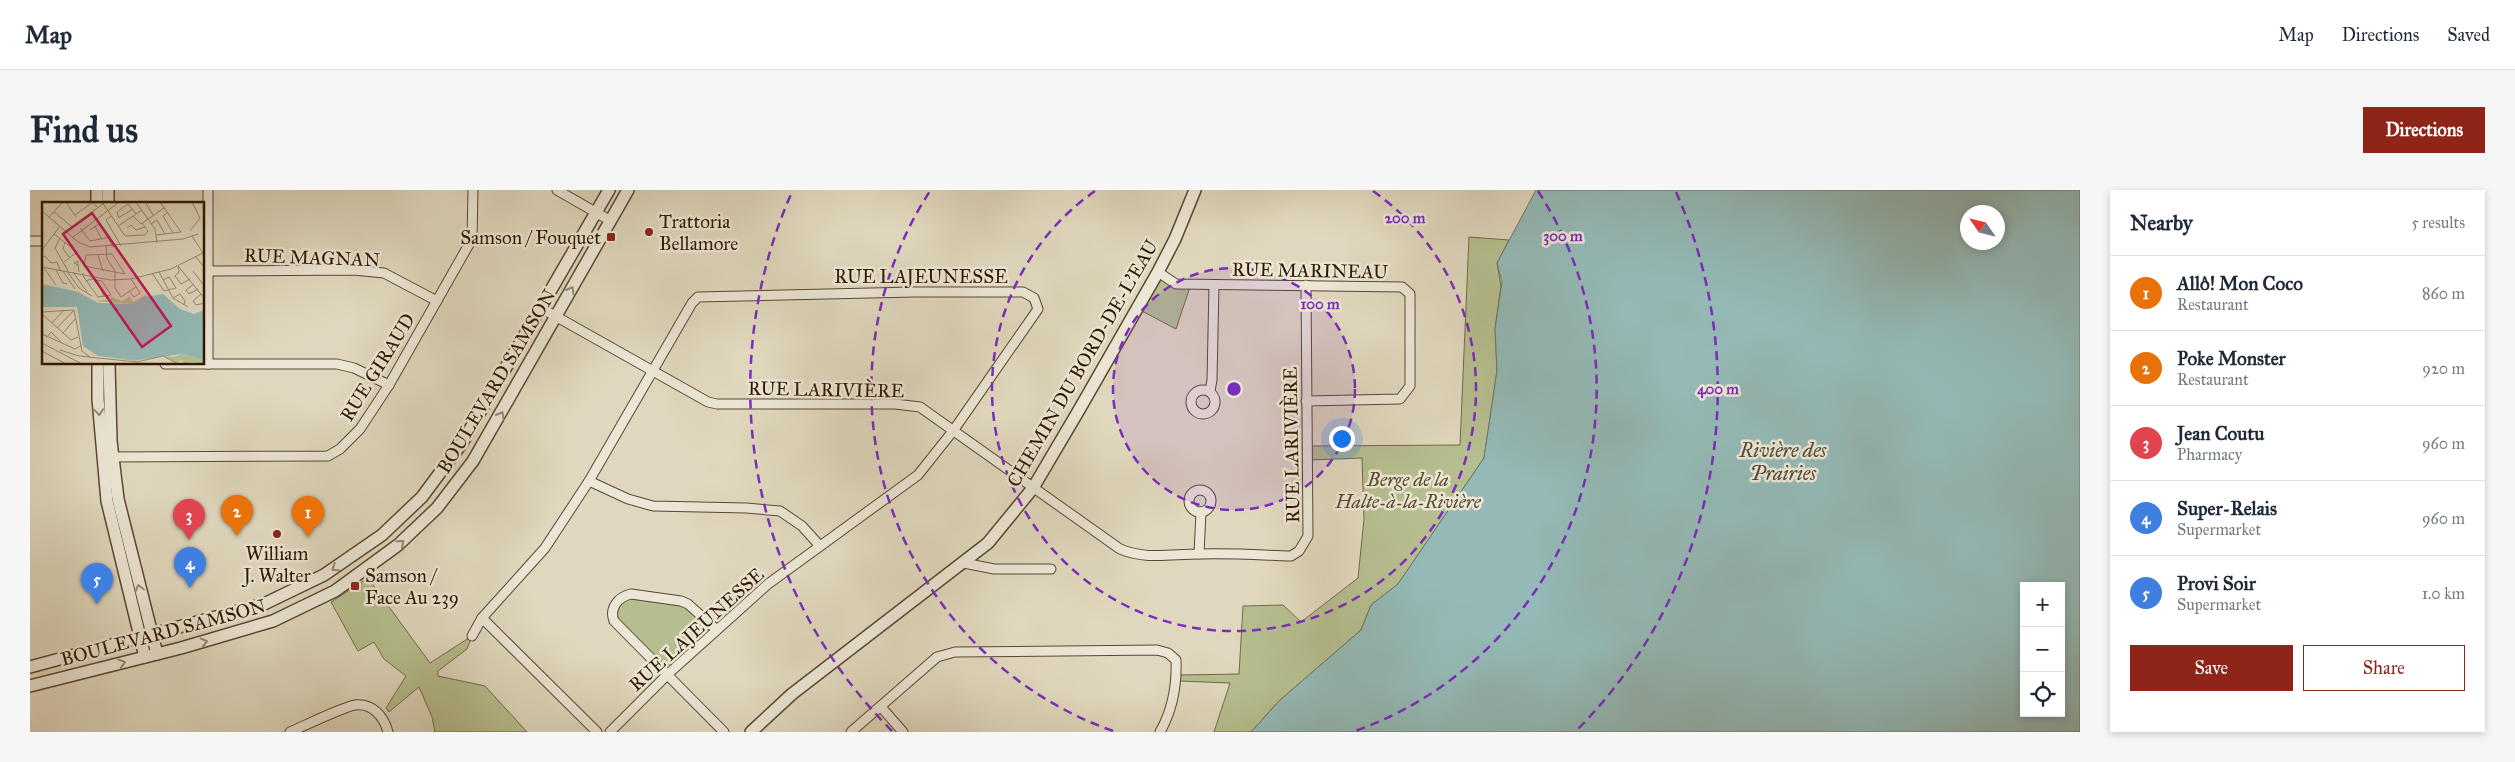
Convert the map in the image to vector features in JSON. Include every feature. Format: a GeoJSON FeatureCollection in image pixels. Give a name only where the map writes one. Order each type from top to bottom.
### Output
{"type":"FeatureCollection","features":[{"type":"Feature","properties":{"kind":"street"},"geometry":{"type":"LineString","coordinates":[[208,190],[208,364],[337,364],[354,368],[389,385]]}},
{"type":"Feature","properties":{"kind":"street","name":"RUE GIRAUD"},"geometry":{"type":"LineString","coordinates":[[107,457],[328,456],[340,448],[360,429],[389,385],[472,239],[473,190]]}},
{"type":"Feature","properties":{"kind":"street"},"geometry":{"type":"LineString","coordinates":[[558,190],[611,220]]}},
{"type":"Feature","properties":{"kind":"street","name":"BOULEVARD SAMSON"},"geometry":{"type":"LineString","coordinates":[[30,667],[238,612],[284,596],[338,567],[382,535],[417,502],[447,465],[481,412],[609,190]]}},
{"type":"Feature","properties":{"kind":"street","name":"BOULEVARD SAMSON"},"geometry":{"type":"LineString","coordinates":[[30,686],[247,630],[300,610],[354,579],[398,545],[437,508],[473,461],[628,190]]}},
{"type":"Feature","properties":{"kind":"street","name":"CHEMIN DU BORD-DE-L'EAU"},"geometry":{"type":"LineString","coordinates":[[751,732],[792,694],[964,563],[988,542],[1033,488],[1158,272],[1175,239],[1195,190]]}},
{"type":"Feature","properties":{"kind":"street","name":"RUE MAGNAN"},"geometry":{"type":"LineString","coordinates":[[209,271],[354,270],[384,273],[437,300]]}},
{"type":"Feature","properties":{"kind":"street","name":"RUE MARINEAU"},"geometry":{"type":"LineString","coordinates":[[1158,272],[1176,284],[1402,287],[1410,294],[1410,386],[1400,399],[1306,401]]}},
{"type":"Feature","properties":{"kind":"street"},"geometry":{"type":"LineString","coordinates":[[1210,391],[1212,380],[1214,285]]}},
{"type":"Feature","properties":{"kind":"street","name":"RUE LARIVIÈRE"},"geometry":{"type":"LineString","coordinates":[[541,308],[699,398],[717,404],[895,404],[920,407],[1120,549],[1130,553],[1142,556],[1199,554],[1291,556],[1299,551],[1308,536],[1306,285]]}},
{"type":"Feature","properties":{"kind":"street","name":"RUE LAJEUNESSE"},"geometry":{"type":"LineString","coordinates":[[472,636],[482,618],[545,548],[589,481],[692,303],[698,297],[705,295],[1022,292],[1034,298],[1038,309],[953,431],[918,475],[768,584],[716,629],[610,732]]}},
{"type":"Feature","properties":{"kind":"street"},"geometry":{"type":"LineString","coordinates":[[103,365],[107,457],[151,655]]}},
{"type":"Feature","properties":{"kind":"street"},"geometry":{"type":"LineString","coordinates":[[589,481],[628,500],[653,506],[746,508],[780,511],[802,526],[820,546]]}},
{"type":"Feature","properties":{"kind":"street"},"geometry":{"type":"LineString","coordinates":[[1199,554],[1201,512]]}},
{"type":"Feature","properties":{"kind":"street"},"geometry":{"type":"LineString","coordinates":[[964,563],[994,569],[1051,569]]}},
{"type":"Feature","properties":{"kind":"street"},"geometry":{"type":"LineString","coordinates":[[716,629],[688,604],[681,601],[631,594],[624,596],[613,608],[614,621],[724,732]]}},
{"type":"Feature","properties":{"kind":"street"},"geometry":{"type":"LineString","coordinates":[[482,618],[597,732]]}},
{"type":"Feature","properties":{"kind":"street"},"geometry":{"type":"LineString","coordinates":[[851,732],[937,657],[955,652],[1157,650],[1168,653],[1176,660],[1177,679],[1170,714],[1160,732]]}},
{"type":"Feature","properties":{"kind":"street"},"geometry":{"type":"LineString","coordinates":[[290,732],[355,705],[369,708],[382,715],[388,732]]}},
{"type":"Feature","properties":{"kind":"street"},"geometry":{"type":"LineString","coordinates":[[880,707],[903,732]]}},
{"type":"Feature","properties":{"kind":"green space","name":"Berge de la Halte-à-la-Rivière"},"geometry":{"type":"Polygon","coordinates":[[[1469,237],[1509,240],[1497,263],[1501,286],[1495,329],[1497,371],[1484,458],[1398,584],[1371,605],[1361,630],[1279,701],[1251,732],[1214,732],[1230,683],[1179,681],[1181,675],[1239,674],[1243,606],[1283,605],[1301,622],[1358,578],[1364,519],[1362,458],[1308,460],[1307,446],[1460,445],[1469,237]]]}},
{"type":"Feature","properties":{"kind":"green space"},"geometry":{"type":"Polygon","coordinates":[[[1158,272],[1176,284],[1191,284],[1176,329],[1138,309],[1158,272]]]}},
{"type":"Feature","properties":{"kind":"green space"},"geometry":{"type":"Polygon","coordinates":[[[368,578],[430,663],[472,636],[467,649],[438,671],[438,676],[485,686],[527,732],[435,732],[432,717],[419,687],[389,712],[386,708],[406,676],[384,659],[374,642],[358,651],[331,602],[368,578]]]}},
{"type":"Feature","properties":{"kind":"green space"},"geometry":{"type":"Polygon","coordinates":[[[624,596],[681,601],[716,629],[668,674],[614,621],[613,608],[624,596]]]}},
{"type":"Feature","properties":{"kind":"water","name":"Rivière des Prairies"},"geometry":{"type":"Polygon","coordinates":[[[1536,190],[2080,190],[2080,732],[1251,732],[1279,701],[1361,630],[1371,605],[1398,584],[1484,458],[1497,371],[1495,329],[1502,282],[1497,263],[1536,190]]]}},
{"type":"Feature","properties":{"kind":"place","name":"Trattoria Bellamore"},"geometry":{"type":"Point","coordinates":[649,232]}},
{"type":"Feature","properties":{"kind":"place","name":"Samson / Fouquet"},"geometry":{"type":"Point","coordinates":[611,237]}},
{"type":"Feature","properties":{"kind":"place","name":"William J. Walter"},"geometry":{"type":"Point","coordinates":[277,534]}},
{"type":"Feature","properties":{"kind":"place","name":"Poke Monster"},"geometry":{"type":"Point","coordinates":[237,536]}},
{"type":"Feature","properties":{"kind":"place","name":"Allô! Mon Coco"},"geometry":{"type":"Point","coordinates":[308,537]}},
{"type":"Feature","properties":{"kind":"place","name":"Jean Coutu"},"geometry":{"type":"Point","coordinates":[189,540]}},
{"type":"Feature","properties":{"kind":"place","name":"Samson / Face Au 239"},"geometry":{"type":"Point","coordinates":[355,586]}},
{"type":"Feature","properties":{"kind":"place","name":"Super-Relais"},"geometry":{"type":"Point","coordinates":[190,588]}},
{"type":"Feature","properties":{"kind":"place","name":"Provi Soir"},"geometry":{"type":"Point","coordinates":[97,604]}}]}
